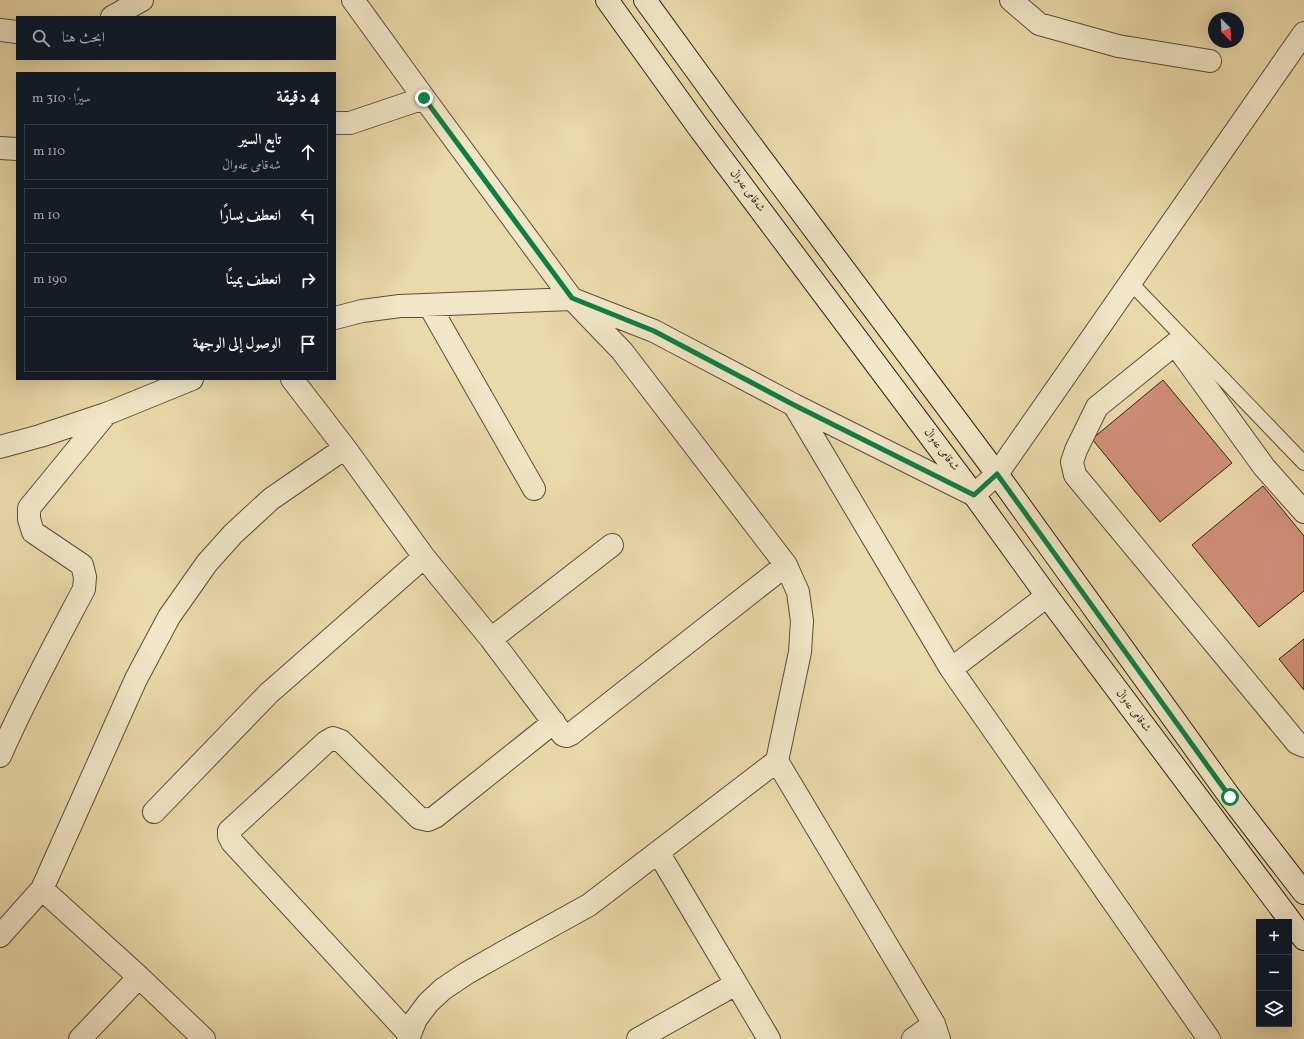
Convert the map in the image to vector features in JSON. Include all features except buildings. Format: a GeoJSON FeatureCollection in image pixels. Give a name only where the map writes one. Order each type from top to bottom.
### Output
{"type":"FeatureCollection","features":[{"type":"Feature","properties":{"kind":"street"},"geometry":{"type":"LineString","coordinates":[[114,16],[142,0]]}},
{"type":"Feature","properties":{"kind":"street"},"geometry":{"type":"LineString","coordinates":[[353,0],[572,298],[622,351],[786,565],[798,592],[802,621],[800,652],[777,761],[589,905],[467,973],[444,989],[424,1008],[416,1019],[408,1036],[232,842],[229,836],[229,831],[326,742],[333,738],[341,741],[419,818],[428,820],[435,817],[554,722]]}},
{"type":"Feature","properties":{"kind":"street","name":"شەقامی عەواڵ"},"geometry":{"type":"LineString","coordinates":[[607,0],[699,128],[1304,939]]}},
{"type":"Feature","properties":{"kind":"street"},"geometry":{"type":"LineString","coordinates":[[645,0],[730,117],[997,474],[1230,797],[1304,893]]}},
{"type":"Feature","properties":{"kind":"street"},"geometry":{"type":"LineString","coordinates":[[1011,0],[1039,24],[1118,46],[1210,61]]}},
{"type":"Feature","properties":{"kind":"street"},"geometry":{"type":"LineString","coordinates":[[0,30],[16,32]]}},
{"type":"Feature","properties":{"kind":"street"},"geometry":{"type":"LineString","coordinates":[[336,318],[362,311],[400,306],[572,298],[654,331],[794,405],[974,495],[997,474],[1304,33]]}},
{"type":"Feature","properties":{"kind":"street"},"geometry":{"type":"LineString","coordinates":[[336,123],[350,123],[424,98]]}},
{"type":"Feature","properties":{"kind":"street"},"geometry":{"type":"LineString","coordinates":[[0,148],[16,149]]}},
{"type":"Feature","properties":{"kind":"street"},"geometry":{"type":"LineString","coordinates":[[429,305],[534,489]]}},
{"type":"Feature","properties":{"kind":"street"},"geometry":{"type":"LineString","coordinates":[[622,351],[634,337],[642,333],[654,331]]}},
{"type":"Feature","properties":{"kind":"street"},"geometry":{"type":"LineString","coordinates":[[1304,512],[1264,467],[1175,344],[1097,407],[1076,450],[1072,462],[1075,475],[1297,743],[1304,746]]}},
{"type":"Feature","properties":{"kind":"street"},"geometry":{"type":"LineString","coordinates":[[0,447],[40,436],[106,414],[190,380]]}},
{"type":"Feature","properties":{"kind":"street"},"geometry":{"type":"LineString","coordinates":[[293,380],[346,448],[424,557],[491,639],[563,735],[567,736],[572,734],[786,565]]}},
{"type":"Feature","properties":{"kind":"street"},"geometry":{"type":"LineString","coordinates":[[794,405],[951,669],[1209,1039]]}},
{"type":"Feature","properties":{"kind":"street"},"geometry":{"type":"LineString","coordinates":[[0,756],[44,663],[84,589],[85,577],[82,565],[32,532],[29,519],[29,508],[106,414]]}},
{"type":"Feature","properties":{"kind":"street"},"geometry":{"type":"LineString","coordinates":[[0,936],[42,889],[136,679],[169,617],[207,563],[233,534],[271,499],[346,448]]}},
{"type":"Feature","properties":{"kind":"street"},"geometry":{"type":"LineString","coordinates":[[491,639],[612,545]]}},
{"type":"Feature","properties":{"kind":"street"},"geometry":{"type":"LineString","coordinates":[[154,812],[269,693],[424,557]]}},
{"type":"Feature","properties":{"kind":"street"},"geometry":{"type":"LineString","coordinates":[[951,669],[1048,596]]}},
{"type":"Feature","properties":{"kind":"street"},"geometry":{"type":"LineString","coordinates":[[777,761],[937,1032],[913,1039]]}},
{"type":"Feature","properties":{"kind":"street"},"geometry":{"type":"LineString","coordinates":[[658,852],[769,1039]]}},
{"type":"Feature","properties":{"kind":"street"},"geometry":{"type":"LineString","coordinates":[[42,889],[139,977],[204,1039]]}},
{"type":"Feature","properties":{"kind":"street"},"geometry":{"type":"LineString","coordinates":[[80,1039],[139,977]]}},
{"type":"Feature","properties":{"kind":"street"},"geometry":{"type":"LineString","coordinates":[[638,1039],[736,984]]}},
{"type":"Feature","properties":{"kind":"lane"},"geometry":{"type":"LineString","coordinates":[[1130,282],[1304,463]]}},
{"type":"Feature","properties":{"kind":"route"},"geometry":{"type":"LineString","coordinates":[[424,98],[572,298],[654,331],[794,405],[974,495],[997,474],[1230,797]]}}]}
